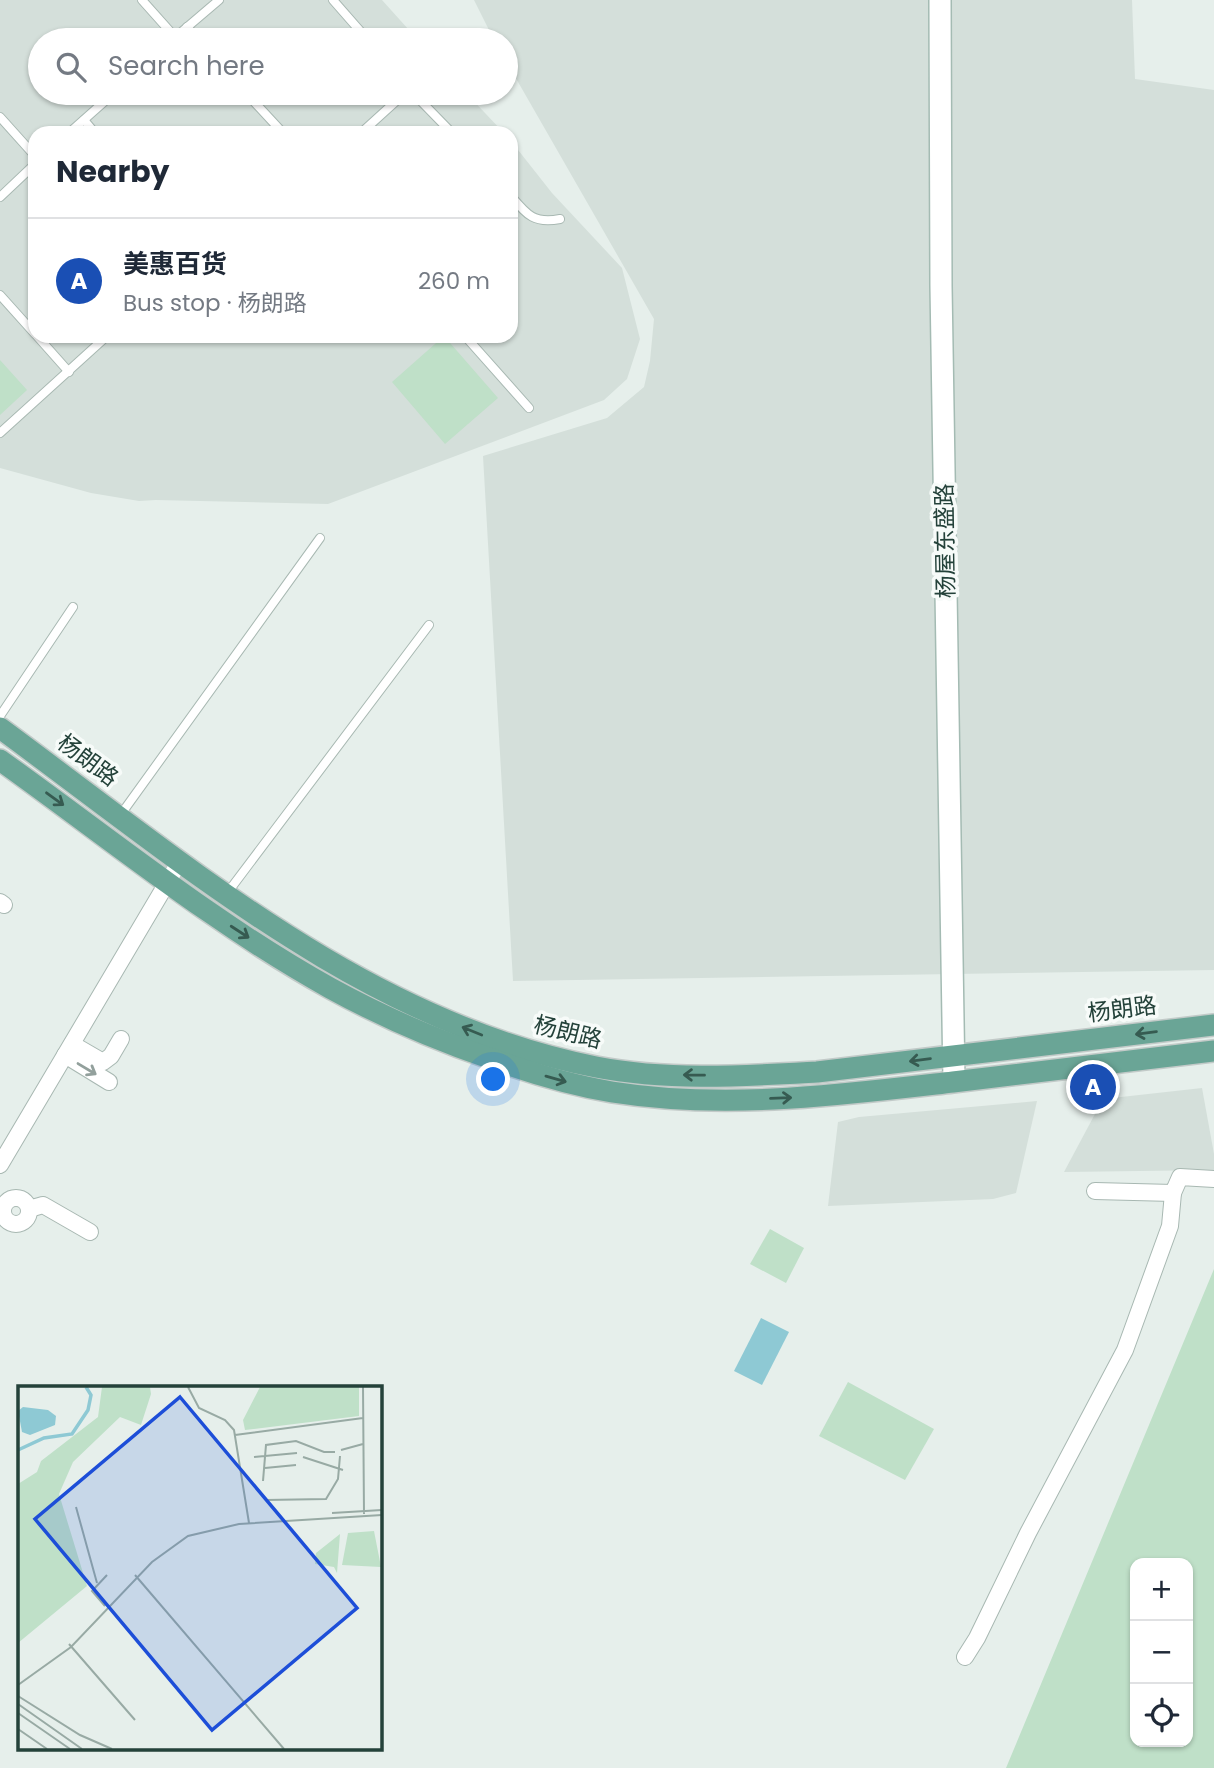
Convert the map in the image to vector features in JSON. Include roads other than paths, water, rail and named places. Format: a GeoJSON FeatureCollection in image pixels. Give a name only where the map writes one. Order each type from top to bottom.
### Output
{"type":"FeatureCollection","features":[{"type":"Feature","properties":{"kind":"main road","name":"杨朗路"},"geometry":{"type":"LineString","coordinates":[[0,728],[180,862],[296,941],[439,1018],[530,1051],[597,1067],[650,1074],[763,1075],[817,1072],[1214,1025]]}},
{"type":"Feature","properties":{"kind":"main road","name":"杨朗路"},"geometry":{"type":"LineString","coordinates":[[0,760],[168,882],[256,942],[341,993],[408,1027],[462,1049],[568,1083],[657,1097],[719,1100],[807,1097],[1214,1051]]}},
{"type":"Feature","properties":{"kind":"street","name":"杨屋东盛路"},"geometry":{"type":"LineString","coordinates":[[940,0],[941,272],[954,1081]]}},
{"type":"Feature","properties":{"kind":"street"},"geometry":{"type":"LineString","coordinates":[[0,1165],[180,862]]}},
{"type":"Feature","properties":{"kind":"street"},"geometry":{"type":"LineString","coordinates":[[69,1049],[103,1062],[111,1056],[121,1039]]}},
{"type":"Feature","properties":{"kind":"street"},"geometry":{"type":"LineString","coordinates":[[69,1049],[109,1082]]}},
{"type":"Feature","properties":{"kind":"street"},"geometry":{"type":"LineString","coordinates":[[965,1657],[1125,1350],[1170,1226],[1173,1193],[1180,1177],[1214,1179]]}},
{"type":"Feature","properties":{"kind":"street"},"geometry":{"type":"LineString","coordinates":[[1095,1191],[1173,1193]]}},
{"type":"Feature","properties":{"kind":"street"},"geometry":{"type":"LineString","coordinates":[[10,1198],[18,1198],[26,1202],[29,1209],[24,1221],[4,1227],[2,1203],[10,1198]]}},
{"type":"Feature","properties":{"kind":"street"},"geometry":{"type":"LineString","coordinates":[[29,1209],[44,1205],[90,1232]]}},
{"type":"Feature","properties":{"kind":"lane"},"geometry":{"type":"LineString","coordinates":[[142,0],[165,28]]}},
{"type":"Feature","properties":{"kind":"lane"},"geometry":{"type":"LineString","coordinates":[[187,27],[219,0]]}},
{"type":"Feature","properties":{"kind":"lane"},"geometry":{"type":"LineString","coordinates":[[333,0],[358,28]]}},
{"type":"Feature","properties":{"kind":"lane"},"geometry":{"type":"LineString","coordinates":[[77,126],[101,105]]}},
{"type":"Feature","properties":{"kind":"lane"},"geometry":{"type":"LineString","coordinates":[[257,105],[277,126]]}},
{"type":"Feature","properties":{"kind":"lane"},"geometry":{"type":"LineString","coordinates":[[369,126],[392,105]]}},
{"type":"Feature","properties":{"kind":"lane"},"geometry":{"type":"LineString","coordinates":[[425,105],[445,126]]}},
{"type":"Feature","properties":{"kind":"lane"},"geometry":{"type":"LineString","coordinates":[[0,117],[28,148]]}},
{"type":"Feature","properties":{"kind":"lane"},"geometry":{"type":"LineString","coordinates":[[84,120],[89,126]]}},
{"type":"Feature","properties":{"kind":"lane"},"geometry":{"type":"LineString","coordinates":[[0,197],[28,171]]}},
{"type":"Feature","properties":{"kind":"lane"},"geometry":{"type":"LineString","coordinates":[[518,204],[536,220],[547,222],[560,219]]}},
{"type":"Feature","properties":{"kind":"lane"},"geometry":{"type":"LineString","coordinates":[[0,295],[28,326]]}},
{"type":"Feature","properties":{"kind":"lane"},"geometry":{"type":"LineString","coordinates":[[43,343],[69,372]]}},
{"type":"Feature","properties":{"kind":"lane"},"geometry":{"type":"LineString","coordinates":[[0,433],[100,343]]}},
{"type":"Feature","properties":{"kind":"lane"},"geometry":{"type":"LineString","coordinates":[[471,343],[529,408]]}},
{"type":"Feature","properties":{"kind":"lane"},"geometry":{"type":"LineString","coordinates":[[119,817],[320,538]]}},
{"type":"Feature","properties":{"kind":"lane"},"geometry":{"type":"LineString","coordinates":[[0,716],[73,607]]}},
{"type":"Feature","properties":{"kind":"lane"},"geometry":{"type":"LineString","coordinates":[[226,895],[429,625]]}},
{"type":"Feature","properties":{"kind":"water"},"geometry":{"type":"Polygon","coordinates":[[[761,1318],[789,1332],[762,1385],[734,1371],[761,1318]]]}},
{"type":"Feature","properties":{"kind":"place","name":"美惠百货"},"geometry":{"type":"Point","coordinates":[1093,1087]}}]}
